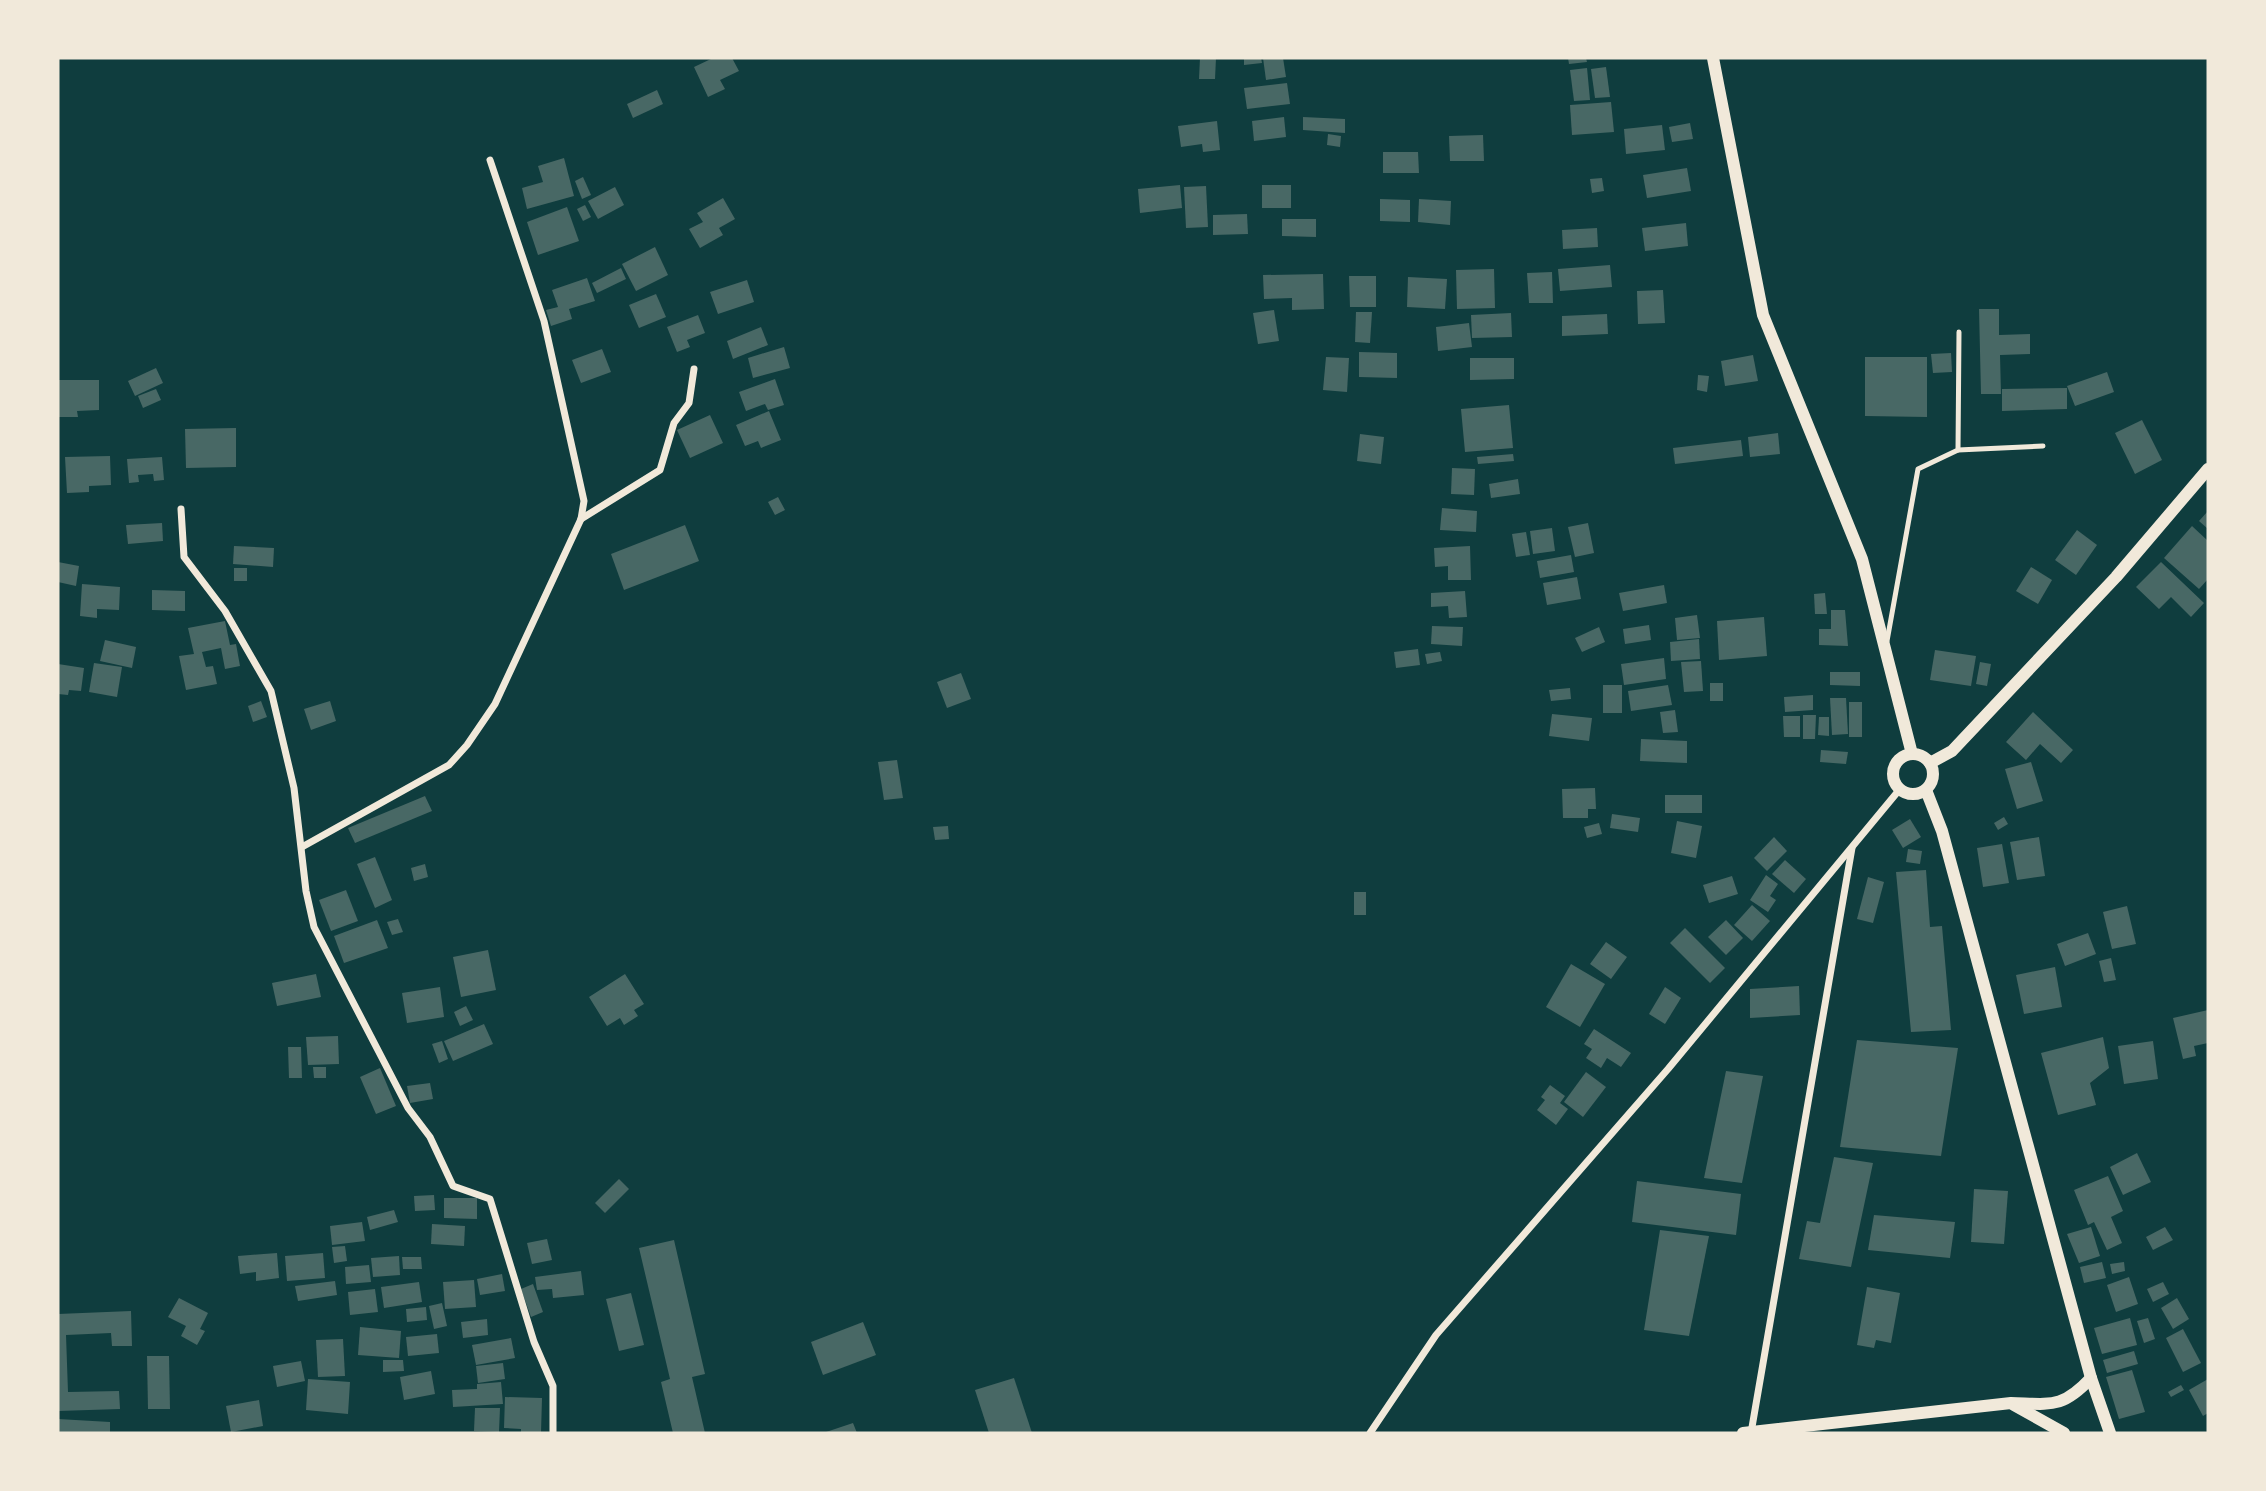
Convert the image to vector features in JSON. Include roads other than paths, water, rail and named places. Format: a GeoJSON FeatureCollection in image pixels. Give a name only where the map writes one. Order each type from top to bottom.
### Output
{"type":"FeatureCollection","features":[{"type":"Feature","properties":{"kind":"street"},"geometry":{"type":"LineString","coordinates":[[1713,58],[1763,315],[1862,559],[1912,754]]}},
{"type":"Feature","properties":{"kind":"street"},"geometry":{"type":"LineString","coordinates":[[302,847],[449,765],[467,745],[495,704],[581,519],[584,501],[544,321],[490,160]]}},
{"type":"Feature","properties":{"kind":"street"},"geometry":{"type":"LineString","coordinates":[[581,519],[660,470],[674,423],[689,403],[694,369]]}},
{"type":"Feature","properties":{"kind":"street"},"geometry":{"type":"LineString","coordinates":[[1930,763],[1952,751],[2116,577],[2208,469]]}},
{"type":"Feature","properties":{"kind":"street"},"geometry":{"type":"LineString","coordinates":[[181,509],[184,557],[225,611],[271,691],[294,788],[306,891],[314,927],[408,1108],[430,1137],[453,1186],[490,1199],[534,1342],[553,1387],[552,1433]]}},
{"type":"Feature","properties":{"kind":"street"},"geometry":{"type":"LineString","coordinates":[[1902,756],[1922,756],[1930,763],[1932,782],[1926,790],[1908,793],[1900,789],[1894,781],[1893,772],[1902,756]]}},
{"type":"Feature","properties":{"kind":"street"},"geometry":{"type":"LineString","coordinates":[[1370,1433],[1436,1335],[1668,1069],[1900,789]]}},
{"type":"Feature","properties":{"kind":"street"},"geometry":{"type":"LineString","coordinates":[[1926,790],[1942,831],[2091,1378],[2110,1433]]}},
{"type":"Feature","properties":{"kind":"street"},"geometry":{"type":"LineString","coordinates":[[1852,846],[1748,1433],[2011,1403],[2055,1404],[2074,1396],[2091,1378]]}},
{"type":"Feature","properties":{"kind":"street"},"geometry":{"type":"LineString","coordinates":[[2011,1403],[2064,1433]]}},
{"type":"Feature","properties":{"kind":"lane"},"geometry":{"type":"LineString","coordinates":[[1958,450],[1959,332]]}},
{"type":"Feature","properties":{"kind":"lane"},"geometry":{"type":"LineString","coordinates":[[1886,647],[1918,469],[1958,450],[2043,446]]}}]}
